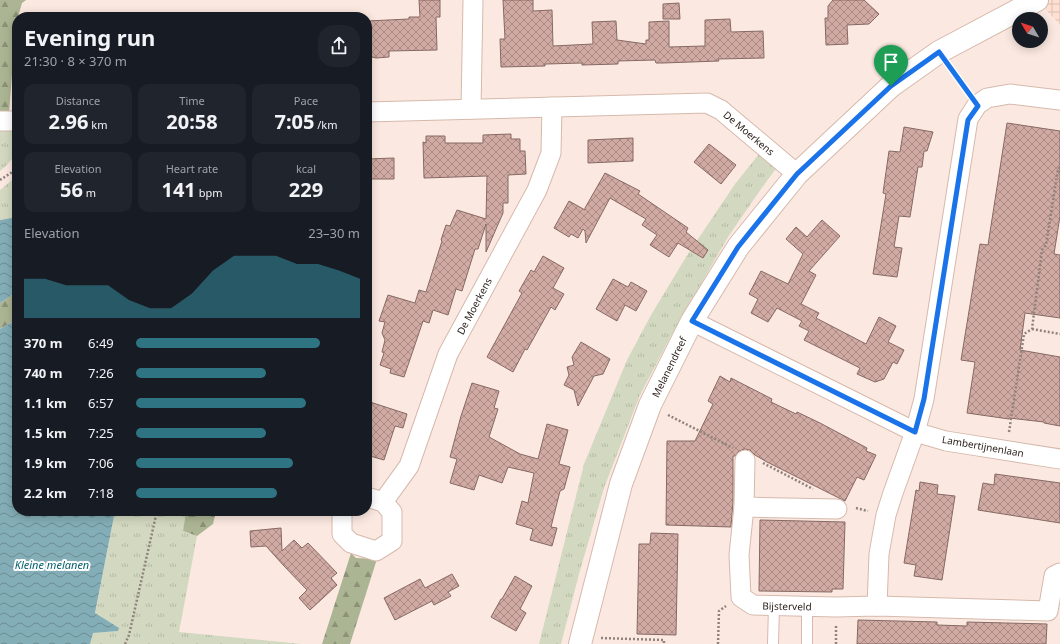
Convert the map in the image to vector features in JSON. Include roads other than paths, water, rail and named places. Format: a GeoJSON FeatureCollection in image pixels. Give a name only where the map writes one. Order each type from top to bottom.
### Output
{"type":"FeatureCollection","features":[{"type":"Feature","properties":{"kind":"street"},"geometry":{"type":"LineString","coordinates":[[471,109],[473,0]]}},
{"type":"Feature","properties":{"kind":"street","name":"Melanendreef"},"geometry":{"type":"LineString","coordinates":[[580,641],[621,484],[650,405],[692,321],[738,247],[797,174],[891,86],[939,52],[1037,0]]}},
{"type":"Feature","properties":{"kind":"street"},"geometry":{"type":"LineString","coordinates":[[877,606],[879,554],[886,515],[915,432],[924,399],[968,120],[978,106],[987,98],[1010,94],[1060,100]]}},
{"type":"Feature","properties":{"kind":"street","name":"De Moerkens"},"geometry":{"type":"LineString","coordinates":[[372,112],[707,103],[721,110],[797,174]]}},
{"type":"Feature","properties":{"kind":"street","name":"De Moerkens"},"geometry":{"type":"LineString","coordinates":[[342,516],[342,534],[351,543],[376,551],[392,541],[392,512],[375,500],[409,466],[448,354],[537,190],[551,153],[552,107]]}},
{"type":"Feature","properties":{"kind":"street"},"geometry":{"type":"LineString","coordinates":[[0,121],[12,121]]}},
{"type":"Feature","properties":{"kind":"street","name":"Lambertijnenlaan"},"geometry":{"type":"LineString","coordinates":[[692,321],[915,432],[946,441],[1060,459]]}},
{"type":"Feature","properties":{"kind":"street"},"geometry":{"type":"LineString","coordinates":[[745,460],[744,507],[837,509]]}},
{"type":"Feature","properties":{"kind":"street","name":"Bijsterveld"},"geometry":{"type":"LineString","coordinates":[[744,507],[739,555],[741,596],[753,605],[877,606],[1048,612],[1054,576],[1060,573]]}},
{"type":"Feature","properties":{"kind":"lane"},"geometry":{"type":"LineString","coordinates":[[773,644],[774,606]]}},
{"type":"Feature","properties":{"kind":"lane"},"geometry":{"type":"LineString","coordinates":[[807,606],[807,644]]}},
{"type":"Feature","properties":{"kind":"water"},"geometry":{"type":"Polygon","coordinates":[[[12,218],[12,295],[0,303],[0,220],[12,218]]]}},
{"type":"Feature","properties":{"kind":"water","name":"Kleine melanen"},"geometry":{"type":"Polygon","coordinates":[[[12,322],[12,516],[114,516],[95,613],[119,628],[118,631],[93,633],[90,644],[0,644],[0,329],[12,322]]]}}]}
